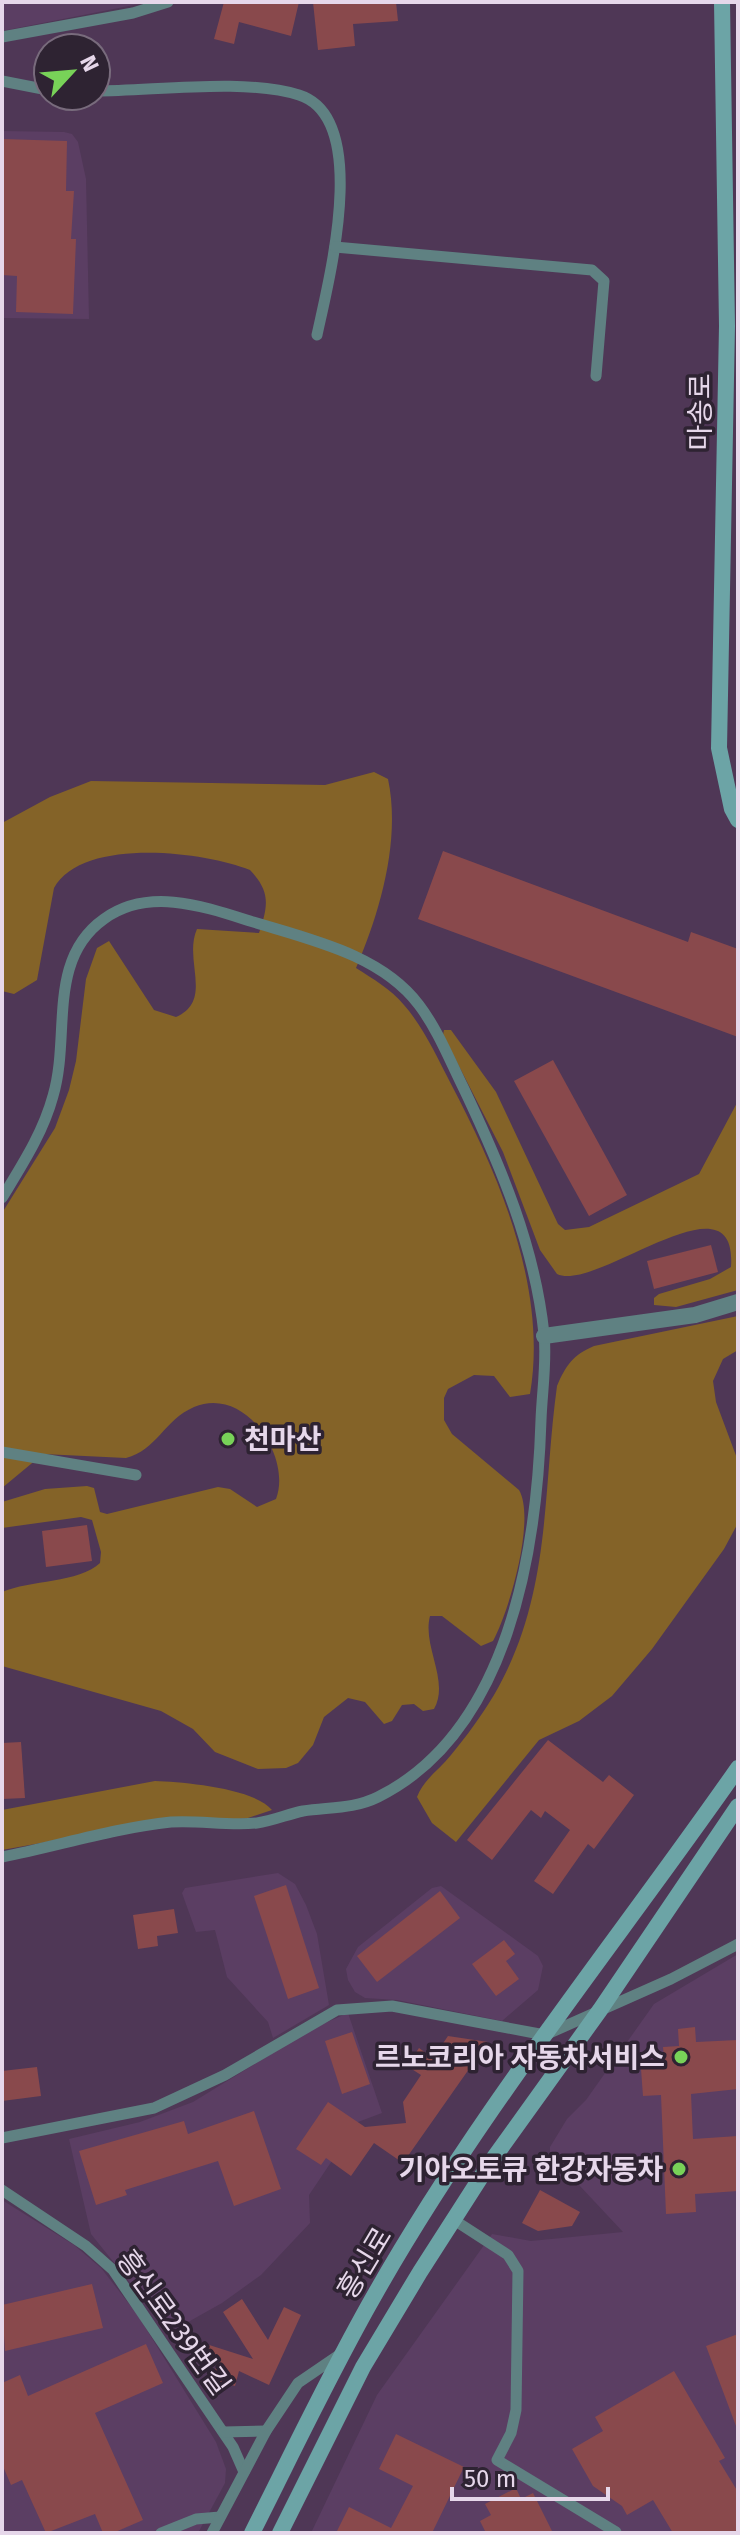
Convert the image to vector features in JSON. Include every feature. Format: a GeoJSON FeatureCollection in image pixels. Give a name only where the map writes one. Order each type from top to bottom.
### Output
{"type":"FeatureCollection","features":[{"type":"Feature","properties":{"kind":"main road","name":"마송로"},"geometry":{"type":"LineString","coordinates":[[722,2],[727,326],[719,748],[732,809],[738,820]]}},
{"type":"Feature","properties":{"kind":"main road","name":"흥신로"},"geometry":{"type":"LineString","coordinates":[[252,2533],[343,2352],[412,2233],[545,2035],[654,1890],[738,1768]]}},
{"type":"Feature","properties":{"kind":"main road","name":"흥신로"},"geometry":{"type":"LineString","coordinates":[[280,2533],[363,2367],[488,2166],[600,2010],[738,1806]]}},
{"type":"Feature","properties":{"kind":"street"},"geometry":{"type":"LineString","coordinates":[[544,1336],[695,1315],[738,1302]]}},
{"type":"Feature","properties":{"kind":"lane"},"geometry":{"type":"LineString","coordinates":[[2,37],[133,13],[168,2]]}},
{"type":"Feature","properties":{"kind":"lane"},"geometry":{"type":"LineString","coordinates":[[2,81],[32,87]]}},
{"type":"Feature","properties":{"kind":"lane"},"geometry":{"type":"LineString","coordinates":[[112,91],[217,88],[282,92],[313,101],[330,130],[341,175],[335,247],[317,335]]}},
{"type":"Feature","properties":{"kind":"lane"},"geometry":{"type":"LineString","coordinates":[[335,247],[592,270],[604,281],[606,296],[596,376]]}},
{"type":"Feature","properties":{"kind":"lane"},"geometry":{"type":"LineString","coordinates":[[2,1198],[33,1147],[52,1101],[62,1060],[63,999],[69,963],[83,937],[104,918],[130,904],[169,900],[221,912],[338,949],[389,975],[418,1003],[491,1145],[514,1203],[544,1336],[540,1462],[535,1526],[526,1574],[514,1617],[497,1659],[468,1711],[440,1749],[381,1796],[356,1806],[303,1811],[259,1822],[174,1822],[2,1857]]}},
{"type":"Feature","properties":{"kind":"lane"},"geometry":{"type":"LineString","coordinates":[[2,1452],[136,1475]]}},
{"type":"Feature","properties":{"kind":"lane"},"geometry":{"type":"LineString","coordinates":[[2,2138],[154,2108],[225,2075],[337,2010],[392,2006],[545,2035],[671,1979],[738,1944]]}},
{"type":"Feature","properties":{"kind":"lane","name":"흥신로239번길"},"geometry":{"type":"LineString","coordinates":[[2,2190],[86,2246],[113,2270],[224,2432],[244,2472]]}},
{"type":"Feature","properties":{"kind":"lane"},"geometry":{"type":"LineString","coordinates":[[454,2220],[508,2255],[518,2271],[516,2410],[511,2433],[497,2460],[616,2532]]}},
{"type":"Feature","properties":{"kind":"lane"},"geometry":{"type":"LineString","coordinates":[[212,2533],[266,2431],[298,2383],[343,2352]]}},
{"type":"Feature","properties":{"kind":"lane"},"geometry":{"type":"LineString","coordinates":[[224,2432],[266,2431]]}},
{"type":"Feature","properties":{"kind":"lane"},"geometry":{"type":"LineString","coordinates":[[161,2533],[196,2519],[220,2517]]}},
{"type":"Feature","properties":{"kind":"shaded area"},"geometry":{"type":"Polygon","coordinates":[[[2,2],[149,2],[2,31],[2,2]]]}},
{"type":"Feature","properties":{"kind":"shaded area"},"geometry":{"type":"Polygon","coordinates":[[[2,131],[64,132],[72,134],[78,142],[86,179],[89,319],[2,318],[2,131]]]}},
{"type":"Feature","properties":{"kind":"shaded area"},"geometry":{"type":"Polygon","coordinates":[[[374,772],[388,779],[392,826],[390,851],[380,900],[356,968],[399,999],[424,1033],[486,1156],[502,1194],[526,1274],[534,1354],[530,1394],[510,1397],[494,1376],[474,1375],[448,1389],[444,1398],[444,1420],[452,1434],[519,1490],[523,1504],[522,1543],[513,1588],[493,1641],[481,1646],[442,1616],[430,1616],[430,1639],[439,1687],[434,1709],[423,1711],[414,1704],[402,1705],[392,1721],[384,1724],[365,1702],[348,1698],[324,1717],[313,1745],[298,1763],[286,1768],[258,1769],[215,1752],[193,1729],[161,1711],[2,1666],[2,1592],[80,1574],[100,1563],[101,1552],[92,1520],[81,1517],[2,1528],[2,1502],[45,1489],[87,1486],[94,1488],[100,1512],[107,1514],[218,1487],[230,1489],[257,1507],[276,1499],[279,1482],[271,1446],[260,1429],[231,1406],[213,1403],[194,1407],[175,1419],[137,1454],[126,1458],[43,1454],[2,1488],[2,1213],[55,1128],[69,1090],[76,1061],[86,979],[97,948],[109,941],[154,1010],[176,1017],[187,1010],[196,990],[193,953],[197,929],[259,933],[266,907],[264,892],[250,870],[203,858],[145,853],[90,861],[69,872],[54,888],[37,980],[14,994],[2,991],[2,823],[50,797],[91,781],[325,785],[374,772]]]}},
{"type":"Feature","properties":{"kind":"shaded area"},"geometry":{"type":"Polygon","coordinates":[[[444,1030],[451,1030],[496,1092],[558,1224],[565,1230],[589,1227],[699,1174],[738,1101],[738,1290],[676,1307],[654,1305],[654,1298],[659,1294],[710,1279],[731,1267],[727,1240],[712,1229],[690,1231],[576,1275],[557,1274],[540,1250],[503,1152],[443,1035],[444,1030]]]}},
{"type":"Feature","properties":{"kind":"shaded area"},"geometry":{"type":"Polygon","coordinates":[[[738,1316],[738,1350],[723,1359],[713,1381],[716,1402],[738,1461],[738,1523],[724,1549],[652,1649],[612,1696],[579,1721],[539,1740],[456,1842],[432,1823],[417,1797],[494,1695],[513,1657],[526,1620],[542,1544],[557,1386],[564,1372],[575,1357],[594,1346],[738,1316]]]}},
{"type":"Feature","properties":{"kind":"shaded area"},"geometry":{"type":"Polygon","coordinates":[[[155,1781],[234,1791],[263,1802],[272,1810],[248,1818],[69,1838],[2,1850],[2,1810],[155,1781]]]}},
{"type":"Feature","properties":{"kind":"shaded area"},"geometry":{"type":"Polygon","coordinates":[[[278,1873],[295,1884],[306,1905],[317,1934],[329,2005],[273,2038],[268,2022],[227,1977],[215,1930],[196,1932],[182,1893],[185,1888],[278,1873]]]}},
{"type":"Feature","properties":{"kind":"shaded area"},"geometry":{"type":"Polygon","coordinates":[[[441,1886],[538,1956],[543,1966],[538,1990],[502,2021],[397,2000],[365,1998],[355,1992],[348,1980],[346,1969],[358,1947],[432,1888],[441,1886]]]}},
{"type":"Feature","properties":{"kind":"shaded area"},"geometry":{"type":"Polygon","coordinates":[[[738,1954],[738,2533],[311,2533],[377,2395],[492,2234],[531,2241],[623,2232],[550,2154],[550,2147],[567,2119],[586,2100],[654,2004],[738,1954]]]}},
{"type":"Feature","properties":{"kind":"shaded area"},"geometry":{"type":"Polygon","coordinates":[[[348,2013],[382,2113],[358,2122],[309,2195],[310,2223],[261,2275],[222,2303],[168,2330],[91,2234],[69,2139],[140,2122],[193,2102],[313,2028],[348,2013]]]}},
{"type":"Feature","properties":{"kind":"shaded area"},"geometry":{"type":"Polygon","coordinates":[[[2,2200],[74,2245],[101,2268],[137,2314],[216,2442],[226,2469],[225,2483],[198,2533],[2,2533],[2,2200]]]}},
{"type":"Feature","properties":{"kind":"building"},"geometry":{"type":"Polygon","coordinates":[[[224,2],[299,2],[291,36],[239,22],[234,44],[214,39],[224,2]]]}},
{"type":"Feature","properties":{"kind":"building"},"geometry":{"type":"Polygon","coordinates":[[[313,2],[396,2],[398,21],[353,24],[355,46],[318,50],[313,2]]]}},
{"type":"Feature","properties":{"kind":"building"},"geometry":{"type":"Polygon","coordinates":[[[2,139],[67,141],[66,191],[74,191],[71,239],[76,239],[73,314],[16,312],[17,276],[2,275],[2,139]]]}},
{"type":"Feature","properties":{"kind":"building"},"geometry":{"type":"Polygon","coordinates":[[[443,851],[688,942],[691,932],[738,949],[738,1037],[418,919],[443,851]]]}},
{"type":"Feature","properties":{"kind":"building"},"geometry":{"type":"Polygon","coordinates":[[[553,1060],[627,1195],[589,1216],[514,1081],[553,1060]]]}},
{"type":"Feature","properties":{"kind":"building"},"geometry":{"type":"Polygon","coordinates":[[[711,1245],[718,1272],[654,1289],[647,1261],[711,1245]]]}},
{"type":"Feature","properties":{"kind":"building"},"geometry":{"type":"Polygon","coordinates":[[[87,1525],[92,1561],[46,1567],[42,1531],[87,1525]]]}},
{"type":"Feature","properties":{"kind":"building"},"geometry":{"type":"Polygon","coordinates":[[[548,1740],[603,1782],[609,1775],[634,1795],[594,1849],[588,1844],[553,1894],[534,1881],[570,1830],[545,1811],[541,1818],[531,1810],[492,1860],[467,1840],[548,1740]]]}},
{"type":"Feature","properties":{"kind":"building"},"geometry":{"type":"Polygon","coordinates":[[[21,1742],[25,1798],[2,1799],[2,1743],[21,1742]]]}},
{"type":"Feature","properties":{"kind":"building"},"geometry":{"type":"Polygon","coordinates":[[[286,1885],[319,1988],[288,1999],[254,1896],[286,1885]]]}},
{"type":"Feature","properties":{"kind":"building"},"geometry":{"type":"Polygon","coordinates":[[[440,1891],[460,1918],[377,1982],[357,1956],[440,1891]]]}},
{"type":"Feature","properties":{"kind":"building"},"geometry":{"type":"Polygon","coordinates":[[[174,1909],[178,1933],[157,1936],[158,1946],[138,1949],[133,1915],[174,1909]]]}},
{"type":"Feature","properties":{"kind":"building"},"geometry":{"type":"Polygon","coordinates":[[[504,1940],[515,1954],[506,1961],[519,1979],[496,1996],[472,1964],[504,1940]]]}},
{"type":"Feature","properties":{"kind":"building"},"geometry":{"type":"Polygon","coordinates":[[[695,2027],[696,2042],[738,2040],[738,2089],[691,2094],[693,2139],[738,2136],[738,2191],[695,2194],[696,2212],[666,2214],[661,2095],[643,2096],[641,2069],[665,2068],[663,2047],[679,2046],[678,2029],[695,2027]]]}},
{"type":"Feature","properties":{"kind":"building"},"geometry":{"type":"Polygon","coordinates":[[[352,2032],[370,2084],[342,2094],[325,2041],[352,2032]]]}},
{"type":"Feature","properties":{"kind":"building"},"geometry":{"type":"Polygon","coordinates":[[[448,2036],[488,2042],[403,2163],[374,2143],[351,2176],[326,2158],[321,2165],[296,2149],[328,2102],[365,2127],[406,2123],[403,2102],[421,2075],[407,2066],[419,2048],[433,2058],[448,2036]]]}},
{"type":"Feature","properties":{"kind":"building"},"geometry":{"type":"Polygon","coordinates":[[[37,2067],[41,2096],[2,2101],[2,2071],[37,2067]]]}},
{"type":"Feature","properties":{"kind":"building"},"geometry":{"type":"Polygon","coordinates":[[[254,2111],[281,2189],[234,2206],[218,2161],[125,2190],[127,2195],[96,2205],[79,2151],[184,2121],[188,2134],[254,2111]]]}},
{"type":"Feature","properties":{"kind":"building"},"geometry":{"type":"Polygon","coordinates":[[[540,2190],[580,2212],[572,2226],[538,2231],[522,2223],[540,2190]]]}},
{"type":"Feature","properties":{"kind":"building"},"geometry":{"type":"Polygon","coordinates":[[[92,2284],[103,2328],[5,2351],[2,2305],[92,2284]]]}},
{"type":"Feature","properties":{"kind":"building"},"geometry":{"type":"Polygon","coordinates":[[[242,2299],[268,2340],[284,2307],[301,2315],[269,2385],[239,2371],[235,2386],[212,2379],[218,2361],[199,2352],[203,2343],[253,2359],[223,2312],[242,2299]]]}},
{"type":"Feature","properties":{"kind":"building"},"geometry":{"type":"Polygon","coordinates":[[[738,2334],[738,2426],[736,2426],[706,2346],[738,2334]]]}},
{"type":"Feature","properties":{"kind":"building"},"geometry":{"type":"Polygon","coordinates":[[[146,2344],[163,2383],[95,2413],[143,2520],[113,2533],[103,2533],[95,2514],[46,2533],[22,2480],[11,2485],[2,2464],[2,2383],[20,2375],[28,2396],[146,2344]]]}},
{"type":"Feature","properties":{"kind":"building"},"geometry":{"type":"Polygon","coordinates":[[[674,2371],[725,2458],[719,2461],[738,2492],[738,2533],[673,2533],[653,2500],[627,2515],[622,2506],[593,2486],[572,2449],[603,2431],[595,2417],[674,2371]]]}},
{"type":"Feature","properties":{"kind":"building"},"geometry":{"type":"Polygon","coordinates":[[[396,2434],[464,2467],[432,2533],[336,2533],[349,2507],[391,2528],[413,2486],[379,2469],[396,2434]]]}},
{"type":"Feature","properties":{"kind":"building"},"geometry":{"type":"Polygon","coordinates":[[[516,2488],[521,2499],[533,2493],[553,2533],[486,2533],[480,2521],[491,2515],[485,2504],[516,2488]]]}},
{"type":"Feature","properties":{"kind":"place","name":"천마산"},"geometry":{"type":"Point","coordinates":[228,1439]}},
{"type":"Feature","properties":{"kind":"place","name":"르노코리아 자동차서비스"},"geometry":{"type":"Point","coordinates":[681,2057]}},
{"type":"Feature","properties":{"kind":"place","name":"기아오토큐 한강자동차"},"geometry":{"type":"Point","coordinates":[679,2169]}}]}
